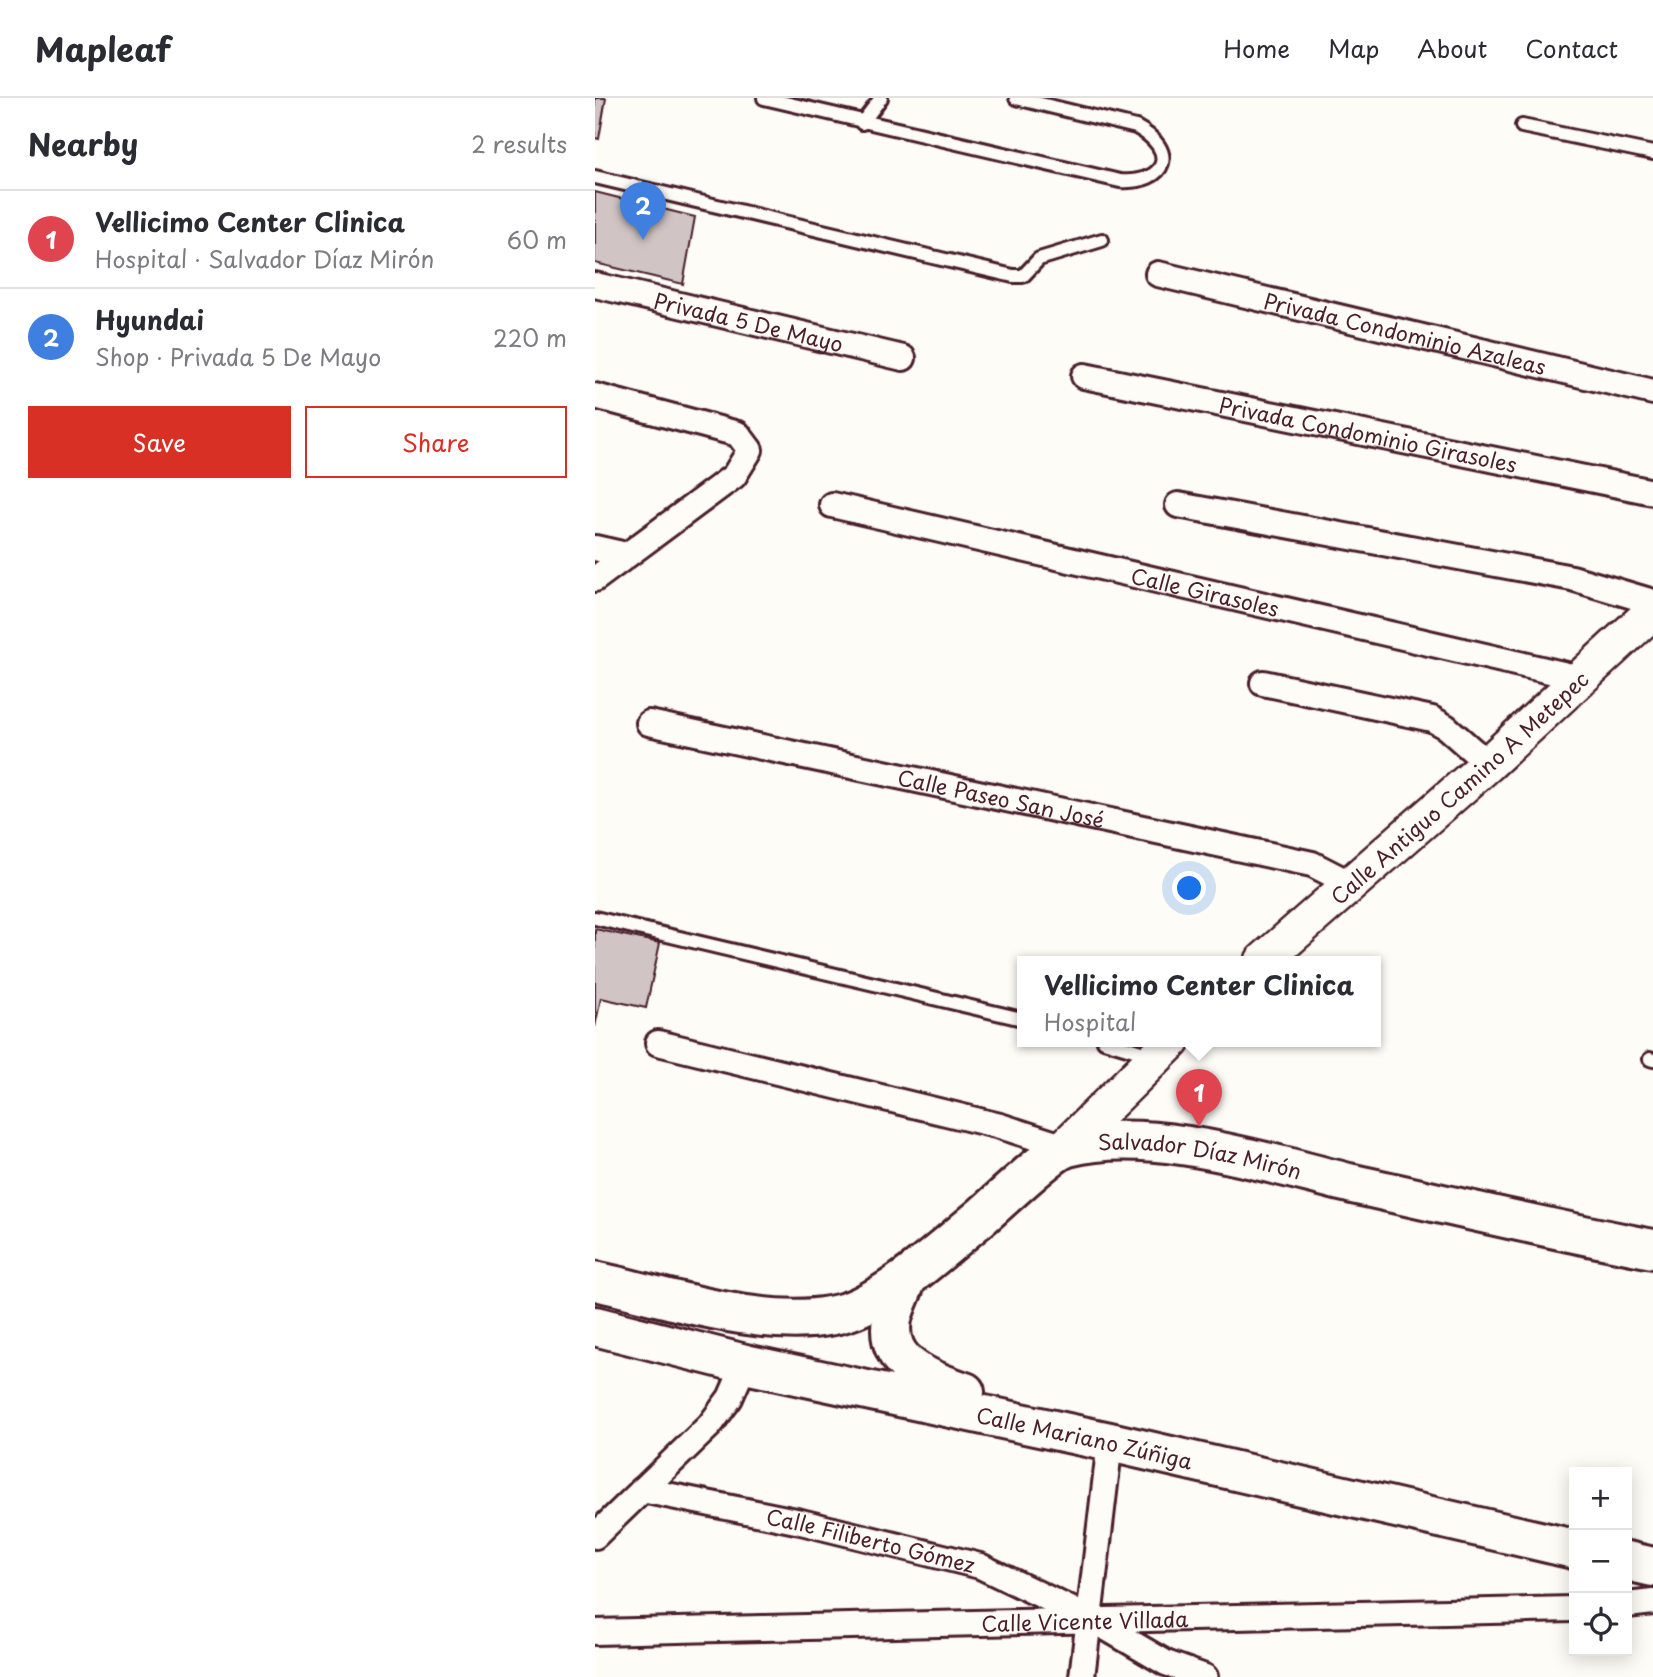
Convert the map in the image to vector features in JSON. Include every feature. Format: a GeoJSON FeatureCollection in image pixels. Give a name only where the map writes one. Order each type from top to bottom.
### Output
{"type":"FeatureCollection","features":[{"type":"Feature","properties":{"kind":"main road","name":"Salvador Díaz Mirón"},"geometry":{"type":"LineString","coordinates":[[595,1281],[761,1318],[795,1321],[830,1317],[861,1306],[907,1278],[1065,1147],[1107,1140],[1212,1151],[1557,1230],[1653,1249]]}},
{"type":"Feature","properties":{"kind":"main road"},"geometry":{"type":"LineString","coordinates":[[907,1278],[892,1318],[892,1337],[898,1354],[914,1372],[1110,1442]]}},
{"type":"Feature","properties":{"kind":"main road","name":"Calle Mariano Zúñiga"},"geometry":{"type":"LineString","coordinates":[[595,1326],[745,1364],[1110,1442],[1569,1548]]}},
{"type":"Feature","properties":{"kind":"main road"},"geometry":{"type":"LineString","coordinates":[[1632,1562],[1653,1567]]}},
{"type":"Feature","properties":{"kind":"street","name":"Privada Condominio Azaleas"},"geometry":{"type":"LineString","coordinates":[[1158,274],[1653,392]]}},
{"type":"Feature","properties":{"kind":"street","name":"Privada 5 De Mayo"},"geometry":{"type":"LineString","coordinates":[[595,285],[903,358]]}},
{"type":"Feature","properties":{"kind":"street","name":"Privada Condominio Girasoles"},"geometry":{"type":"LineString","coordinates":[[1084,376],[1653,492]]}},
{"type":"Feature","properties":{"kind":"street"},"geometry":{"type":"LineString","coordinates":[[595,396],[738,433],[747,442],[750,450],[734,476],[595,579]]}},
{"type":"Feature","properties":{"kind":"street","name":"Calle Girasoles"},"geometry":{"type":"LineString","coordinates":[[832,505],[1580,678]]}},
{"type":"Feature","properties":{"kind":"street"},"geometry":{"type":"LineString","coordinates":[[1178,505],[1573,578],[1653,602]]}},
{"type":"Feature","properties":{"kind":"street"},"geometry":{"type":"LineString","coordinates":[[595,548],[626,555]]}},
{"type":"Feature","properties":{"kind":"street","name":"Calle Antiguo Camino A Metepec"},"geometry":{"type":"LineString","coordinates":[[1269,956],[1488,764],[1653,611]]}},
{"type":"Feature","properties":{"kind":"street"},"geometry":{"type":"LineString","coordinates":[[1263,683],[1432,719],[1446,727],[1488,764]]}},
{"type":"Feature","properties":{"kind":"street","name":"Calle Paseo San José"},"geometry":{"type":"LineString","coordinates":[[649,723],[1313,864],[1351,884]]}},
{"type":"Feature","properties":{"kind":"street"},"geometry":{"type":"LineString","coordinates":[[658,1044],[1000,1126],[1065,1147],[1163,1049]]}},
{"type":"Feature","properties":{"kind":"street"},"geometry":{"type":"LineString","coordinates":[[595,1536],[710,1424],[730,1398],[745,1364]]}},
{"type":"Feature","properties":{"kind":"street"},"geometry":{"type":"LineString","coordinates":[[1082,1677],[1110,1442]]}},
{"type":"Feature","properties":{"kind":"street","name":"Calle Filiberto Gómez"},"geometry":{"type":"LineString","coordinates":[[642,1490],[801,1522],[980,1566],[1091,1619],[1166,1663],[1205,1677]]}},
{"type":"Feature","properties":{"kind":"street"},"geometry":{"type":"LineString","coordinates":[[1632,1604],[1653,1602]]}},
{"type":"Feature","properties":{"kind":"street","name":"Calle Vicente Villada"},"geometry":{"type":"LineString","coordinates":[[595,1632],[1569,1609]]}},
{"type":"Feature","properties":{"kind":"lane"},"geometry":{"type":"LineString","coordinates":[[764,98],[1120,181],[1138,182],[1150,179],[1158,171],[1162,158],[1160,145],[1151,135],[1136,127],[1016,98]]}},
{"type":"Feature","properties":{"kind":"lane"},"geometry":{"type":"LineString","coordinates":[[863,123],[881,98]]}},
{"type":"Feature","properties":{"kind":"lane"},"geometry":{"type":"LineString","coordinates":[[1522,126],[1653,153]]}},
{"type":"Feature","properties":{"kind":"lane"},"geometry":{"type":"LineString","coordinates":[[595,177],[1013,276],[1023,276],[1039,260],[1102,240]]}},
{"type":"Feature","properties":{"kind":"lane"},"geometry":{"type":"LineString","coordinates":[[595,918],[1017,1018]]}},
{"type":"Feature","properties":{"kind":"building"},"geometry":{"type":"Polygon","coordinates":[[[595,98],[606,98],[599,139],[595,138],[595,98]]]}},
{"type":"Feature","properties":{"kind":"building"},"geometry":{"type":"Polygon","coordinates":[[[595,192],[695,217],[683,284],[595,263],[595,192]]]}},
{"type":"Feature","properties":{"kind":"building"},"geometry":{"type":"Polygon","coordinates":[[[595,929],[660,943],[646,1008],[601,998],[595,1027],[595,929]]]}},
{"type":"Feature","properties":{"kind":"place","name":"Hyundai"},"geometry":{"type":"Point","coordinates":[643,240]}},
{"type":"Feature","properties":{"kind":"place","name":"Vellicimo Center Clinica"},"geometry":{"type":"Point","coordinates":[1199,1127]}}]}
